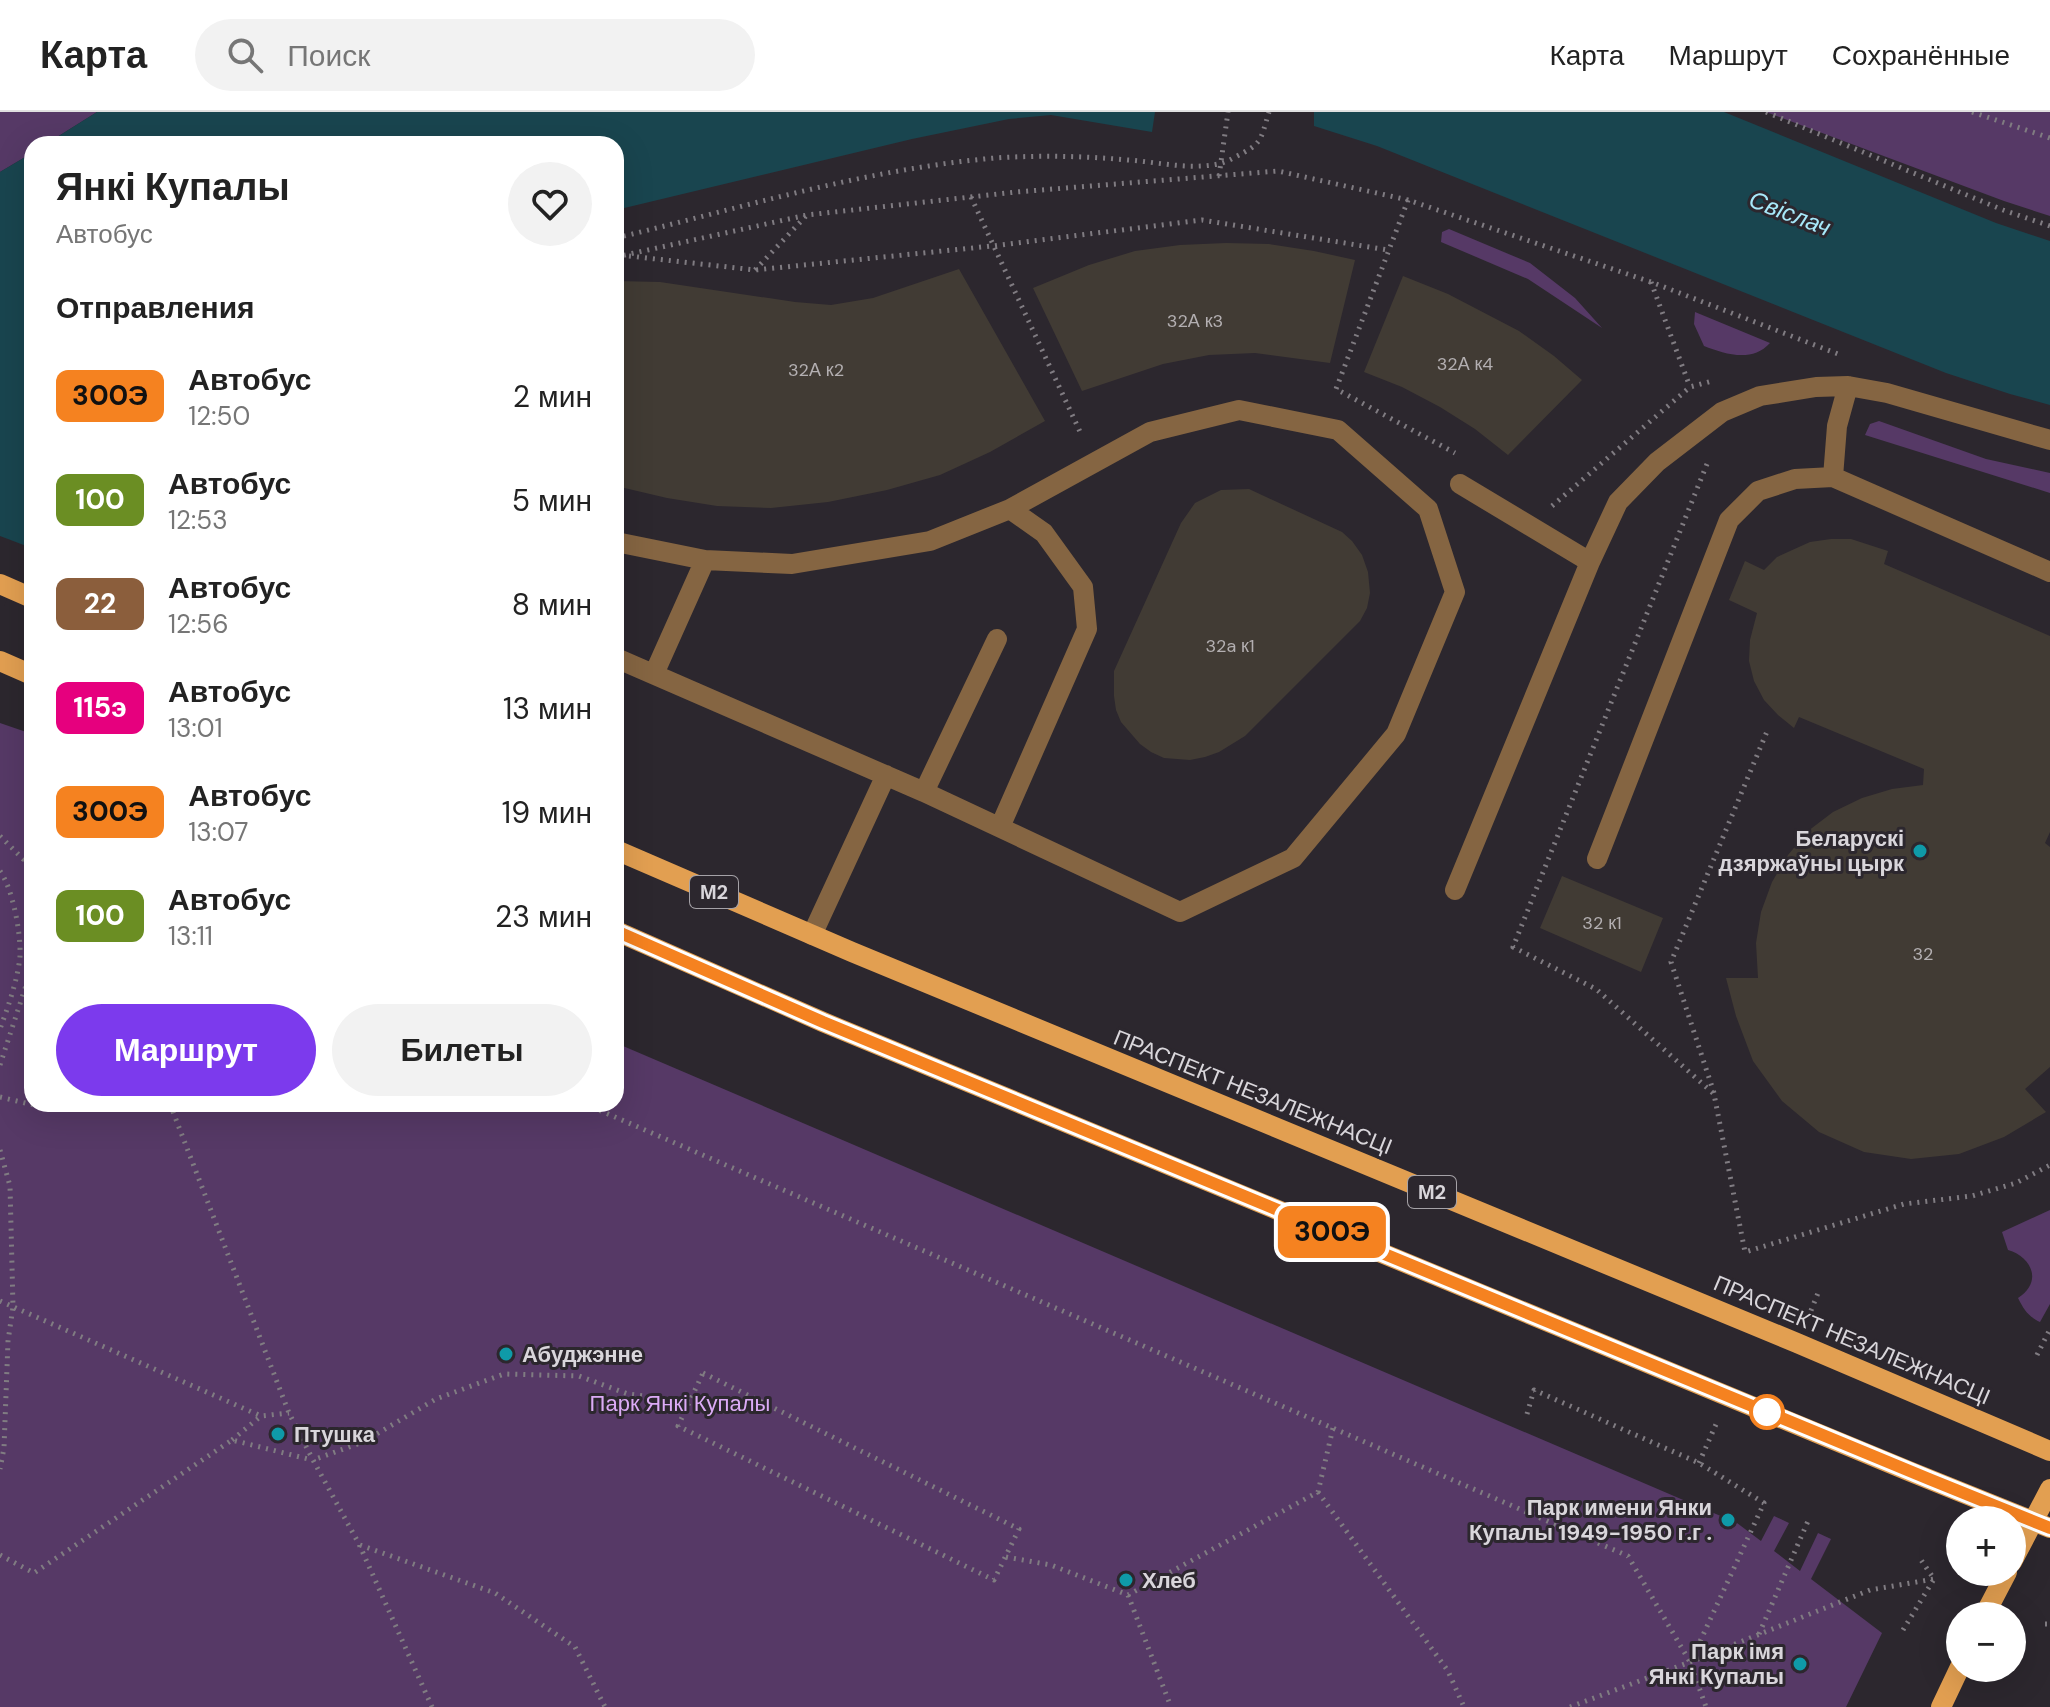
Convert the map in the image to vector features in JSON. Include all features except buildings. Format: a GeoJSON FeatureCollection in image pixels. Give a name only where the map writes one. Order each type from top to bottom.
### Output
{"type":"FeatureCollection","features":[{"type":"Feature","properties":{"kind":"main road"},"geometry":{"type":"LineString","coordinates":[[0,584],[24,594]]}},
{"type":"Feature","properties":{"kind":"main road"},"geometry":{"type":"LineString","coordinates":[[0,661],[24,672]]}},
{"type":"Feature","properties":{"kind":"main road","name":"ПРАСПЕКТ НЕЗАЛЕЖНАСЦІ"},"geometry":{"type":"LineString","coordinates":[[624,853],[812,935],[1782,1336],[2050,1451]]}},
{"type":"Feature","properties":{"kind":"main road"},"geometry":{"type":"LineString","coordinates":[[624,934],[838,1028],[2042,1524]]}},
{"type":"Feature","properties":{"kind":"main road"},"geometry":{"type":"LineString","coordinates":[[2026,1544],[2042,1524],[2050,1489]]}},
{"type":"Feature","properties":{"kind":"main road"},"geometry":{"type":"LineString","coordinates":[[1941,1707],[1953,1682]]}},
{"type":"Feature","properties":{"kind":"lane"},"geometry":{"type":"LineString","coordinates":[[1455,890],[1590,562],[1618,502],[1657,462],[1722,412],[1760,396],[1816,387],[1848,386],[1887,393],[2050,440]]}},
{"type":"Feature","properties":{"kind":"lane"},"geometry":{"type":"LineString","coordinates":[[1833,477],[1837,426],[1848,386]]}},
{"type":"Feature","properties":{"kind":"lane"},"geometry":{"type":"LineString","coordinates":[[624,544],[705,560],[792,564],[930,541],[1010,509],[1150,432],[1239,410],[1338,430],[1428,509],[1455,592],[1396,734],[1293,858],[1180,912],[924,792],[624,661]]}},
{"type":"Feature","properties":{"kind":"lane"},"geometry":{"type":"LineString","coordinates":[[1597,859],[1729,520],[1758,491],[1795,479],[1833,477],[2050,572]]}},
{"type":"Feature","properties":{"kind":"lane"},"geometry":{"type":"LineString","coordinates":[[1460,484],[1590,562]]}},
{"type":"Feature","properties":{"kind":"lane"},"geometry":{"type":"LineString","coordinates":[[1000,827],[1087,629],[1083,587],[1044,533],[1010,509]]}},
{"type":"Feature","properties":{"kind":"lane"},"geometry":{"type":"LineString","coordinates":[[654,674],[705,560]]}},
{"type":"Feature","properties":{"kind":"lane"},"geometry":{"type":"LineString","coordinates":[[924,792],[997,639]]}},
{"type":"Feature","properties":{"kind":"lane"},"geometry":{"type":"LineString","coordinates":[[812,935],[886,775]]}},
{"type":"Feature","properties":{"kind":"path"},"geometry":{"type":"LineString","coordinates":[[1219,176],[1228,112]]}},
{"type":"Feature","properties":{"kind":"path"},"geometry":{"type":"LineString","coordinates":[[624,236],[911,168],[1053,155],[1166,165],[1221,164],[1256,147],[1269,112]]}},
{"type":"Feature","properties":{"kind":"path"},"geometry":{"type":"LineString","coordinates":[[1766,112],[2003,210],[2050,226]]}},
{"type":"Feature","properties":{"kind":"path"},"geometry":{"type":"LineString","coordinates":[[1972,112],[2050,138]]}},
{"type":"Feature","properties":{"kind":"path"},"geometry":{"type":"LineString","coordinates":[[624,256],[807,215],[971,197],[1278,171],[1408,200],[1651,282],[1830,351],[1816,355]]}},
{"type":"Feature","properties":{"kind":"path"},"geometry":{"type":"LineString","coordinates":[[971,197],[1094,462]]}},
{"type":"Feature","properties":{"kind":"path"},"geometry":{"type":"LineString","coordinates":[[1408,200],[1336,389],[1458,455]]}},
{"type":"Feature","properties":{"kind":"path"},"geometry":{"type":"LineString","coordinates":[[755,270],[807,215]]}},
{"type":"Feature","properties":{"kind":"path"},"geometry":{"type":"LineString","coordinates":[[624,256],[755,270],[992,246],[1202,220],[1388,250]]}},
{"type":"Feature","properties":{"kind":"path"},"geometry":{"type":"LineString","coordinates":[[1651,282],[1690,387]]}},
{"type":"Feature","properties":{"kind":"path"},"geometry":{"type":"LineString","coordinates":[[1552,506],[1690,387],[1718,379]]}},
{"type":"Feature","properties":{"kind":"path"},"geometry":{"type":"LineString","coordinates":[[1768,729],[1671,962],[1714,1094],[1745,1252],[1904,1204],[1972,1196],[2016,1183],[2050,1165]]}},
{"type":"Feature","properties":{"kind":"path"},"geometry":{"type":"LineString","coordinates":[[0,836],[24,859]]}},
{"type":"Feature","properties":{"kind":"path"},"geometry":{"type":"LineString","coordinates":[[0,871],[7,880],[14,904],[20,955],[0,1029]]}},
{"type":"Feature","properties":{"kind":"path"},"geometry":{"type":"LineString","coordinates":[[1513,947],[1596,989],[1714,1094]]}},
{"type":"Feature","properties":{"kind":"path"},"geometry":{"type":"LineString","coordinates":[[0,1065],[24,992]]}},
{"type":"Feature","properties":{"kind":"path"},"geometry":{"type":"LineString","coordinates":[[0,1097],[24,1103]]}},
{"type":"Feature","properties":{"kind":"path"},"geometry":{"type":"LineString","coordinates":[[173,1112],[289,1413],[359,1544],[432,1707]]}},
{"type":"Feature","properties":{"kind":"path"},"geometry":{"type":"LineString","coordinates":[[603,1112],[1628,1556],[1690,1662],[1706,1707]]}},
{"type":"Feature","properties":{"kind":"path"},"geometry":{"type":"LineString","coordinates":[[0,1150],[10,1186],[13,1307],[0,1469]]}},
{"type":"Feature","properties":{"kind":"path"},"geometry":{"type":"LineString","coordinates":[[0,1184],[10,1186]]}},
{"type":"Feature","properties":{"kind":"path"},"geometry":{"type":"LineString","coordinates":[[0,1301],[261,1416],[289,1413]]}},
{"type":"Feature","properties":{"kind":"path"},"geometry":{"type":"LineString","coordinates":[[2037,1355],[2050,1329]]}},
{"type":"Feature","properties":{"kind":"path"},"geometry":{"type":"LineString","coordinates":[[703,1373],[1019,1529],[994,1580],[678,1426],[690,1402],[703,1373]]}},
{"type":"Feature","properties":{"kind":"path"},"geometry":{"type":"LineString","coordinates":[[232,1440],[313,1460],[363,1442],[436,1399],[504,1374],[579,1376],[628,1394],[690,1402]]}},
{"type":"Feature","properties":{"kind":"path"},"geometry":{"type":"LineString","coordinates":[[1527,1414],[1534,1390],[1699,1463],[1764,1503],[1690,1662]]}},
{"type":"Feature","properties":{"kind":"path"},"geometry":{"type":"LineString","coordinates":[[1699,1463],[1729,1395]]}},
{"type":"Feature","properties":{"kind":"path"},"geometry":{"type":"LineString","coordinates":[[0,1555],[34,1573],[232,1440],[261,1416]]}},
{"type":"Feature","properties":{"kind":"path"},"geometry":{"type":"LineString","coordinates":[[1128,1595],[1318,1492],[1333,1428]]}},
{"type":"Feature","properties":{"kind":"path"},"geometry":{"type":"LineString","coordinates":[[1318,1492],[1448,1671],[1464,1707]]}},
{"type":"Feature","properties":{"kind":"path"},"geometry":{"type":"LineString","coordinates":[[1759,1634],[1808,1521]]}},
{"type":"Feature","properties":{"kind":"path"},"geometry":{"type":"LineString","coordinates":[[359,1544],[495,1593],[575,1647],[605,1707]]}},
{"type":"Feature","properties":{"kind":"path"},"geometry":{"type":"LineString","coordinates":[[1006,1557],[1051,1565],[1128,1595],[1171,1707]]}},
{"type":"Feature","properties":{"kind":"path"},"geometry":{"type":"LineString","coordinates":[[1919,1557],[1934,1579]]}},
{"type":"Feature","properties":{"kind":"path"},"geometry":{"type":"LineString","coordinates":[[1570,1707],[1870,1590],[1934,1579]]}},
{"type":"Feature","properties":{"kind":"path"},"geometry":{"type":"LineString","coordinates":[[1903,1630],[1934,1579]]}},
{"type":"Feature","properties":{"kind":"green space"},"geometry":{"type":"Polygon","coordinates":[[[0,112],[97,112],[59,136],[24,136],[24,158],[0,172],[0,112]]]}},
{"type":"Feature","properties":{"kind":"green space"},"geometry":{"type":"Polygon","coordinates":[[[1766,112],[2050,112],[2050,216],[2004,201],[1766,112]]]}},
{"type":"Feature","properties":{"kind":"green space"},"geometry":{"type":"Polygon","coordinates":[[[1449,229],[1530,263],[1575,298],[1602,328],[1528,279],[1441,242],[1442,232],[1449,229]]]}},
{"type":"Feature","properties":{"kind":"green space"},"geometry":{"type":"Polygon","coordinates":[[[1695,312],[1770,343],[1747,355],[1729,354],[1704,346],[1694,324],[1695,312]]]}},
{"type":"Feature","properties":{"kind":"green space"},"geometry":{"type":"Polygon","coordinates":[[[1879,421],[1986,459],[2050,473],[2050,493],[1865,435],[1870,424],[1879,421]]]}},
{"type":"Feature","properties":{"kind":"green space","name":"Парк Янкі Купалы"},"geometry":{"type":"Polygon","coordinates":[[[0,723],[24,731],[24,1112],[624,1112],[624,1046],[1737,1523],[1761,1541],[1774,1516],[1789,1523],[1774,1551],[1800,1571],[1818,1533],[1831,1539],[1811,1579],[1882,1633],[1846,1707],[0,1707],[0,723]]]}},
{"type":"Feature","properties":{"kind":"green space"},"geometry":{"type":"Polygon","coordinates":[[[2050,1210],[2050,1304],[2040,1322],[2027,1312],[2018,1298],[2030,1285],[2031,1271],[2023,1258],[2008,1250],[2002,1232],[2050,1210]]]}},
{"type":"Feature","properties":{"kind":"water"},"geometry":{"type":"Polygon","coordinates":[[[97,112],[1155,112],[1152,132],[1051,115],[1009,119],[624,208],[624,136],[59,136],[97,112]]]}},
{"type":"Feature","properties":{"kind":"water","name":"Свіслач"},"geometry":{"type":"Polygon","coordinates":[[[1314,112],[1724,112],[1996,223],[2050,241],[2050,405],[1946,373],[1377,146],[1314,126],[1314,112]]]}},
{"type":"Feature","properties":{"kind":"water"},"geometry":{"type":"Polygon","coordinates":[[[24,158],[24,549],[0,604],[0,172],[24,158]]]}},
{"type":"Feature","properties":{"kind":"pier"},"geometry":{"type":"Polygon","coordinates":[[[0,536],[24,545],[24,559],[4,606],[0,608],[0,536]]]}},
{"type":"Feature","properties":{"kind":"bus line","name":"300Э"},"geometry":{"type":"LineString","coordinates":[[624,935],[823,1022],[2050,1528]]}},
{"type":"Feature","properties":{"kind":"place","name":"Беларускі дзяржаўны цырк"},"geometry":{"type":"Point","coordinates":[1920,851]}},
{"type":"Feature","properties":{"kind":"place","name":"Абуджэнне"},"geometry":{"type":"Point","coordinates":[506,1354]}},
{"type":"Feature","properties":{"kind":"place","name":"Птушка"},"geometry":{"type":"Point","coordinates":[278,1434]}},
{"type":"Feature","properties":{"kind":"place","name":"Парк имени Янки Купалы 1949-1950 г.г ."},"geometry":{"type":"Point","coordinates":[1728,1520]}},
{"type":"Feature","properties":{"kind":"place","name":"Хлеб"},"geometry":{"type":"Point","coordinates":[1126,1580]}},
{"type":"Feature","properties":{"kind":"place","name":"Парк імя Янкі Купалы"},"geometry":{"type":"Point","coordinates":[1800,1664]}}]}
